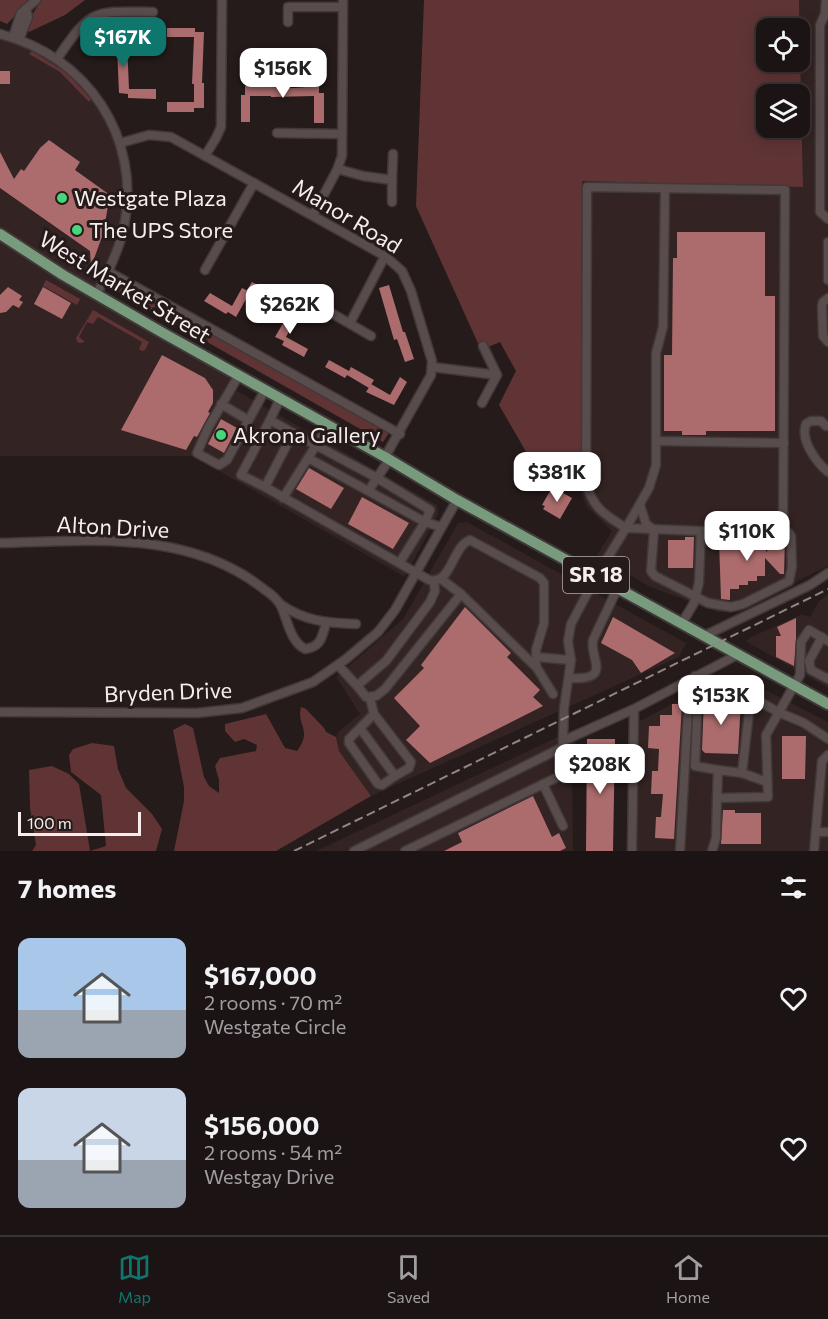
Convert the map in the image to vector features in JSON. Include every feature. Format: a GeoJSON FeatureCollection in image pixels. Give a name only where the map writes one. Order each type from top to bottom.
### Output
{"type":"FeatureCollection","features":[{"type":"Feature","properties":{"kind":"main road"},"geometry":{"type":"LineString","coordinates":[[0,225],[20,247]]}},
{"type":"Feature","properties":{"kind":"main road","name":"West Market Street"},"geometry":{"type":"LineString","coordinates":[[0,234],[96,295],[456,500],[597,575],[828,704]]}},
{"type":"Feature","properties":{"kind":"street"},"geometry":{"type":"LineString","coordinates":[[16,38],[28,17],[26,9],[36,0]]}},
{"type":"Feature","properties":{"kind":"street"},"geometry":{"type":"LineString","coordinates":[[205,156],[221,127],[222,0]]}},
{"type":"Feature","properties":{"kind":"street"},"geometry":{"type":"LineString","coordinates":[[826,0],[827,14],[820,25],[824,54],[820,212],[828,219]]}},
{"type":"Feature","properties":{"kind":"street"},"geometry":{"type":"LineString","coordinates":[[288,22],[288,4],[343,4],[342,156],[338,169],[313,214]]}},
{"type":"Feature","properties":{"kind":"street"},"geometry":{"type":"LineString","coordinates":[[57,58],[75,32],[94,15],[108,11],[153,12]]}},
{"type":"Feature","properties":{"kind":"street"},"geometry":{"type":"LineString","coordinates":[[0,34],[16,38],[57,58],[74,72],[93,93],[109,117],[120,142],[127,183],[122,236],[109,272],[96,295]]}},
{"type":"Feature","properties":{"kind":"street"},"geometry":{"type":"LineString","coordinates":[[277,133],[342,134]]}},
{"type":"Feature","properties":{"kind":"street","name":"Manor Road"},"geometry":{"type":"LineString","coordinates":[[120,142],[149,135],[165,135],[313,214],[385,256],[402,271],[411,291],[432,367]]}},
{"type":"Feature","properties":{"kind":"street"},"geometry":{"type":"LineString","coordinates":[[392,202],[393,154]]}},
{"type":"Feature","properties":{"kind":"street"},"geometry":{"type":"LineString","coordinates":[[338,169],[363,176],[392,180]]}},
{"type":"Feature","properties":{"kind":"street"},"geometry":{"type":"LineString","coordinates":[[206,270],[254,183]]}},
{"type":"Feature","properties":{"kind":"street"},"geometry":{"type":"LineString","coordinates":[[654,530],[651,571],[654,576],[715,605],[734,607],[787,583],[791,573],[791,536],[783,530],[701,531],[626,528],[608,517],[592,501],[586,484],[587,187],[785,190],[783,530]]}},
{"type":"Feature","properties":{"kind":"street"},"geometry":{"type":"LineString","coordinates":[[405,851],[562,775],[564,708],[571,660],[568,641],[571,624],[597,575],[640,504],[653,478],[656,465],[657,353],[663,327],[665,189]]}},
{"type":"Feature","properties":{"kind":"street"},"geometry":{"type":"LineString","coordinates":[[828,242],[828,280]]}},
{"type":"Feature","properties":{"kind":"street"},"geometry":{"type":"LineString","coordinates":[[350,323],[385,256]]}},
{"type":"Feature","properties":{"kind":"street"},"geometry":{"type":"LineString","coordinates":[[109,272],[400,434]]}},
{"type":"Feature","properties":{"kind":"street"},"geometry":{"type":"LineString","coordinates":[[828,298],[823,302],[825,319],[823,336],[828,342]]}},
{"type":"Feature","properties":{"kind":"street"},"geometry":{"type":"LineString","coordinates":[[326,310],[371,336]]}},
{"type":"Feature","properties":{"kind":"street"},"geometry":{"type":"LineString","coordinates":[[483,346],[497,375]]}},
{"type":"Feature","properties":{"kind":"street"},"geometry":{"type":"LineString","coordinates":[[369,490],[431,375],[432,367],[497,375]]}},
{"type":"Feature","properties":{"kind":"street"},"geometry":{"type":"LineString","coordinates":[[239,375],[199,444],[197,453],[219,465],[227,460],[265,390]]}},
{"type":"Feature","properties":{"kind":"street"},"geometry":{"type":"LineString","coordinates":[[482,403],[497,375]]}},
{"type":"Feature","properties":{"kind":"street"},"geometry":{"type":"LineString","coordinates":[[280,399],[241,475],[416,573],[437,580],[461,594],[537,668],[553,694]]}},
{"type":"Feature","properties":{"kind":"street"},"geometry":{"type":"LineString","coordinates":[[221,404],[248,420]]}},
{"type":"Feature","properties":{"kind":"street"},"geometry":{"type":"LineString","coordinates":[[270,420],[377,478],[430,510],[400,562]]}},
{"type":"Feature","properties":{"kind":"street"},"geometry":{"type":"LineString","coordinates":[[826,426],[821,421],[811,421],[804,429],[814,457],[828,472]]}},
{"type":"Feature","properties":{"kind":"street"},"geometry":{"type":"LineString","coordinates":[[283,498],[327,426]]}},
{"type":"Feature","properties":{"kind":"street"},"geometry":{"type":"LineString","coordinates":[[265,487],[293,433]]}},
{"type":"Feature","properties":{"kind":"street"},"geometry":{"type":"LineString","coordinates":[[657,441],[783,443]]}},
{"type":"Feature","properties":{"kind":"street"},"geometry":{"type":"LineString","coordinates":[[308,458],[425,522],[441,527]]}},
{"type":"Feature","properties":{"kind":"street","name":"Bryden Drive"},"geometry":{"type":"LineString","coordinates":[[0,712],[197,713],[229,710],[261,702],[313,682],[378,632],[395,610],[456,500]]}},
{"type":"Feature","properties":{"kind":"street"},"geometry":{"type":"LineString","coordinates":[[640,504],[646,524],[654,530]]}},
{"type":"Feature","properties":{"kind":"street"},"geometry":{"type":"LineString","coordinates":[[682,623],[696,597],[699,582],[701,531]]}},
{"type":"Feature","properties":{"kind":"street"},"geometry":{"type":"LineString","coordinates":[[359,688],[362,681],[386,661],[430,602],[437,580],[465,542],[470,540],[544,580],[544,623],[536,650],[537,668]]}},
{"type":"Feature","properties":{"kind":"street","name":"Alton Drive"},"geometry":{"type":"LineString","coordinates":[[0,543],[135,543],[187,550],[208,556],[265,590],[294,613],[313,621],[326,623],[322,640],[317,645],[305,649],[297,644],[280,604]]}},
{"type":"Feature","properties":{"kind":"street"},"geometry":{"type":"LineString","coordinates":[[706,636],[810,585],[828,573]]}},
{"type":"Feature","properties":{"kind":"street"},"geometry":{"type":"LineString","coordinates":[[569,678],[580,678],[593,674],[597,669],[597,661],[591,646],[592,640],[618,587]]}},
{"type":"Feature","properties":{"kind":"street"},"geometry":{"type":"LineString","coordinates":[[370,698],[385,689],[461,594]]}},
{"type":"Feature","properties":{"kind":"street"},"geometry":{"type":"LineString","coordinates":[[326,623],[356,624]]}},
{"type":"Feature","properties":{"kind":"street"},"geometry":{"type":"LineString","coordinates":[[717,798],[768,797],[766,735],[800,675],[801,642],[808,630],[825,639],[809,661],[811,670],[828,679]]}},
{"type":"Feature","properties":{"kind":"street"},"geometry":{"type":"LineString","coordinates":[[354,851],[739,654]]}},
{"type":"Feature","properties":{"kind":"street"},"geometry":{"type":"LineString","coordinates":[[537,657],[571,660]]}},
{"type":"Feature","properties":{"kind":"street"},"geometry":{"type":"LineString","coordinates":[[338,665],[366,697],[370,698]]}},
{"type":"Feature","properties":{"kind":"street"},"geometry":{"type":"LineString","coordinates":[[695,676],[698,690],[695,766],[742,773],[767,782]]}},
{"type":"Feature","properties":{"kind":"street"},"geometry":{"type":"LineString","coordinates":[[680,851],[688,693],[684,682]]}},
{"type":"Feature","properties":{"kind":"street"},"geometry":{"type":"LineString","coordinates":[[698,690],[743,692],[751,695],[778,712],[804,723],[828,739]]}},
{"type":"Feature","properties":{"kind":"street"},"geometry":{"type":"LineString","coordinates":[[742,773],[751,695]]}},
{"type":"Feature","properties":{"kind":"street"},"geometry":{"type":"LineString","coordinates":[[370,698],[374,714],[411,762],[409,768],[382,785],[378,784],[350,746],[350,739],[374,714]]}},
{"type":"Feature","properties":{"kind":"street"},"geometry":{"type":"LineString","coordinates":[[632,851],[634,709]]}},
{"type":"Feature","properties":{"kind":"street"},"geometry":{"type":"LineString","coordinates":[[360,728],[395,777]]}},
{"type":"Feature","properties":{"kind":"street"},"geometry":{"type":"LineString","coordinates":[[814,851],[822,761],[828,754]]}},
{"type":"Feature","properties":{"kind":"street"},"geometry":{"type":"LineString","coordinates":[[712,851],[716,838],[718,770]]}},
{"type":"Feature","properties":{"kind":"street"},"geometry":{"type":"LineString","coordinates":[[543,784],[563,826]]}},
{"type":"Feature","properties":{"kind":"street"},"geometry":{"type":"LineString","coordinates":[[816,832],[828,832]]}},
{"type":"Feature","properties":{"kind":"shaded area"},"geometry":{"type":"Polygon","coordinates":[[[0,0],[30,0],[7,24],[0,21],[0,0]]]}},
{"type":"Feature","properties":{"kind":"shaded area"},"geometry":{"type":"Polygon","coordinates":[[[41,0],[85,0],[65,15],[29,32],[27,24],[41,0]]]}},
{"type":"Feature","properties":{"kind":"shaded area"},"geometry":{"type":"Polygon","coordinates":[[[424,0],[799,0],[800,18],[756,18],[756,72],[801,72],[801,84],[756,84],[756,138],[802,138],[803,187],[582,181],[581,468],[551,465],[540,476],[499,405],[516,371],[500,342],[481,350],[416,206],[424,0]]]}},
{"type":"Feature","properties":{"kind":"shaded area"},"geometry":{"type":"Polygon","coordinates":[[[799,0],[828,0],[828,566],[739,612],[718,612],[650,587],[597,555],[612,531],[587,507],[581,493],[582,181],[803,187],[802,138],[810,138],[810,84],[801,84],[801,72],[810,72],[810,18],[799,18],[799,0]]]}},
{"type":"Feature","properties":{"kind":"shaded area"},"geometry":{"type":"Polygon","coordinates":[[[0,34],[44,51],[100,102],[125,166],[124,224],[96,295],[237,375],[230,387],[437,505],[438,514],[405,577],[193,456],[0,456],[0,34]]]}},
{"type":"Feature","properties":{"kind":"shaded area"},"geometry":{"type":"Polygon","coordinates":[[[32,51],[67,73],[91,99],[89,102],[60,72],[29,54],[32,51]]]}},
{"type":"Feature","properties":{"kind":"shaded area"},"geometry":{"type":"Polygon","coordinates":[[[117,279],[389,433],[383,442],[112,288],[117,279]]]}},
{"type":"Feature","properties":{"kind":"shaded area"},"geometry":{"type":"Polygon","coordinates":[[[46,280],[80,299],[77,305],[43,286],[46,280]]]}},
{"type":"Feature","properties":{"kind":"shaded area"},"geometry":{"type":"Polygon","coordinates":[[[93,310],[149,342],[145,350],[139,349],[142,342],[98,317],[93,324],[87,322],[79,337],[85,342],[77,342],[76,338],[93,310]]]}},
{"type":"Feature","properties":{"kind":"shaded area"},"geometry":{"type":"Polygon","coordinates":[[[467,522],[686,643],[679,657],[371,796],[339,751],[336,737],[339,731],[360,714],[336,677],[403,619],[458,523],[467,522]]]}},
{"type":"Feature","properties":{"kind":"shaded area"},"geometry":{"type":"Polygon","coordinates":[[[828,594],[828,688],[747,642],[751,637],[802,614],[810,617],[819,601],[828,594]]]}},
{"type":"Feature","properties":{"kind":"shaded area"},"geometry":{"type":"Polygon","coordinates":[[[711,679],[746,680],[828,722],[828,851],[636,851],[638,722],[693,693],[711,679]]]}},
{"type":"Feature","properties":{"kind":"shaded area"},"geometry":{"type":"Polygon","coordinates":[[[301,707],[306,709],[326,732],[336,737],[339,751],[371,796],[276,851],[174,851],[184,801],[184,787],[173,730],[185,724],[193,728],[204,777],[209,786],[219,793],[219,780],[215,766],[220,758],[256,751],[257,745],[244,739],[235,742],[225,731],[225,724],[266,714],[285,748],[297,751],[304,738],[301,707]]]}},
{"type":"Feature","properties":{"kind":"shaded area"},"geometry":{"type":"Polygon","coordinates":[[[575,729],[576,741],[572,755],[573,851],[316,851],[575,729]]]}},
{"type":"Feature","properties":{"kind":"shaded area"},"geometry":{"type":"Polygon","coordinates":[[[92,743],[114,746],[118,769],[126,788],[152,814],[162,829],[156,851],[90,851],[106,846],[101,795],[71,772],[69,755],[73,749],[92,743]]]}},
{"type":"Feature","properties":{"kind":"shaded area"},"geometry":{"type":"Polygon","coordinates":[[[52,766],[69,774],[79,784],[90,851],[32,851],[36,845],[30,808],[29,770],[52,766]]]}},
{"type":"Feature","properties":{"kind":"building"},"geometry":{"type":"Polygon","coordinates":[[[167,28],[195,28],[195,32],[204,32],[202,83],[204,83],[204,108],[194,108],[194,112],[167,112],[167,102],[194,102],[194,84],[192,84],[194,37],[167,37],[167,28]]]}},
{"type":"Feature","properties":{"kind":"building"},"geometry":{"type":"Polygon","coordinates":[[[91,37],[118,37],[118,42],[127,42],[129,89],[156,89],[156,99],[128,98],[128,94],[119,93],[117,47],[91,47],[91,37]]]}},
{"type":"Feature","properties":{"kind":"building"},"geometry":{"type":"Polygon","coordinates":[[[0,71],[10,71],[10,84],[0,84],[0,71]]]}},
{"type":"Feature","properties":{"kind":"building"},"geometry":{"type":"Polygon","coordinates":[[[245,86],[294,88],[319,86],[319,93],[324,93],[324,123],[314,123],[314,96],[250,96],[250,122],[241,122],[241,95],[245,95],[245,86]]]}},
{"type":"Feature","properties":{"kind":"building","name":"Westgate Plaza"},"geometry":{"type":"Polygon","coordinates":[[[49,140],[80,162],[75,170],[110,195],[103,234],[91,267],[90,251],[0,188],[0,152],[14,179],[21,169],[24,171],[40,148],[49,140]]]}},
{"type":"Feature","properties":{"kind":"building"},"geometry":{"type":"Polygon","coordinates":[[[677,232],[765,232],[765,296],[775,296],[775,431],[706,431],[706,435],[682,435],[682,431],[664,431],[664,355],[672,355],[673,258],[677,258],[677,232]]]}},
{"type":"Feature","properties":{"kind":"building"},"geometry":{"type":"Polygon","coordinates":[[[252,282],[293,304],[289,313],[247,290],[252,282]]]}},
{"type":"Feature","properties":{"kind":"building"},"geometry":{"type":"Polygon","coordinates":[[[389,285],[414,359],[405,362],[397,339],[394,340],[379,288],[389,285]]]}},
{"type":"Feature","properties":{"kind":"building"},"geometry":{"type":"Polygon","coordinates":[[[8,287],[22,296],[19,300],[23,302],[19,308],[13,305],[6,312],[0,313],[0,295],[8,287]]]}},
{"type":"Feature","properties":{"kind":"building"},"geometry":{"type":"Polygon","coordinates":[[[43,287],[71,303],[62,319],[34,304],[43,287]]]}},
{"type":"Feature","properties":{"kind":"building"},"geometry":{"type":"Polygon","coordinates":[[[242,288],[250,292],[236,317],[204,301],[210,293],[232,306],[242,288]]]}},
{"type":"Feature","properties":{"kind":"building"},"geometry":{"type":"Polygon","coordinates":[[[290,311],[298,315],[286,337],[308,349],[304,357],[282,345],[284,341],[275,337],[290,311]]]}},
{"type":"Feature","properties":{"kind":"building"},"geometry":{"type":"Polygon","coordinates":[[[162,355],[205,378],[213,390],[213,403],[208,412],[210,413],[197,437],[194,436],[186,450],[121,430],[162,355]]]}},
{"type":"Feature","properties":{"kind":"building"},"geometry":{"type":"Polygon","coordinates":[[[329,360],[349,371],[351,367],[374,380],[369,388],[347,375],[345,378],[325,367],[329,360]]]}},
{"type":"Feature","properties":{"kind":"building"},"geometry":{"type":"Polygon","coordinates":[[[400,377],[407,382],[394,405],[366,392],[371,384],[390,395],[400,377]]]}},
{"type":"Feature","properties":{"kind":"building","name":"Akrona Gallery"},"geometry":{"type":"Polygon","coordinates":[[[221,419],[237,428],[224,453],[208,444],[221,419]]]}},
{"type":"Feature","properties":{"kind":"building"},"geometry":{"type":"Polygon","coordinates":[[[309,468],[344,488],[331,509],[296,489],[309,468]]]}},
{"type":"Feature","properties":{"kind":"building"},"geometry":{"type":"Polygon","coordinates":[[[554,488],[572,498],[560,519],[543,509],[545,506],[542,505],[554,488]]]}},
{"type":"Feature","properties":{"kind":"building"},"geometry":{"type":"Polygon","coordinates":[[[362,497],[409,523],[393,549],[348,524],[362,497]]]}},
{"type":"Feature","properties":{"kind":"building"},"geometry":{"type":"Polygon","coordinates":[[[685,537],[694,537],[693,568],[668,568],[668,540],[685,540],[685,537]]]}},
{"type":"Feature","properties":{"kind":"building"},"geometry":{"type":"Polygon","coordinates":[[[781,537],[785,538],[784,574],[780,574],[765,558],[765,576],[757,576],[757,581],[748,581],[748,585],[739,585],[739,589],[730,589],[730,600],[721,599],[719,541],[766,538],[766,552],[781,537]]]}},
{"type":"Feature","properties":{"kind":"building"},"geometry":{"type":"Polygon","coordinates":[[[465,607],[511,653],[507,657],[540,690],[533,697],[543,706],[430,763],[406,740],[420,726],[394,698],[424,668],[421,665],[465,607]]]}},
{"type":"Feature","properties":{"kind":"building"},"geometry":{"type":"Polygon","coordinates":[[[613,617],[675,653],[641,673],[632,660],[601,643],[613,617]]]}},
{"type":"Feature","properties":{"kind":"building"},"geometry":{"type":"Polygon","coordinates":[[[796,618],[794,666],[776,657],[776,636],[781,636],[777,627],[796,618]]]}},
{"type":"Feature","properties":{"kind":"building"},"geometry":{"type":"Polygon","coordinates":[[[704,698],[741,700],[738,754],[705,753],[702,750],[704,698]]]}},
{"type":"Feature","properties":{"kind":"building"},"geometry":{"type":"Polygon","coordinates":[[[672,704],[682,704],[674,839],[655,838],[656,817],[661,817],[663,794],[651,794],[652,771],[658,771],[659,749],[648,748],[649,726],[660,726],[660,715],[672,715],[672,704]]]}},
{"type":"Feature","properties":{"kind":"building"},"geometry":{"type":"Polygon","coordinates":[[[782,736],[806,736],[805,779],[782,779],[782,736]]]}},
{"type":"Feature","properties":{"kind":"building"},"geometry":{"type":"Polygon","coordinates":[[[587,739],[615,739],[613,851],[586,851],[587,739]]]}},
{"type":"Feature","properties":{"kind":"building"},"geometry":{"type":"Polygon","coordinates":[[[533,796],[552,837],[559,833],[566,848],[560,851],[444,851],[462,842],[458,833],[533,796]]]}},
{"type":"Feature","properties":{"kind":"building"},"geometry":{"type":"Polygon","coordinates":[[[723,810],[735,810],[735,813],[761,813],[761,844],[721,844],[723,810]]]}},
{"type":"Feature","properties":{"kind":"railway"},"geometry":{"type":"LineString","coordinates":[[294,851],[828,589]]}},
{"type":"Feature","properties":{"kind":"place","name":"Westgate Plaza"},"geometry":{"type":"Point","coordinates":[62,198]}},
{"type":"Feature","properties":{"kind":"place","name":"The UPS Store"},"geometry":{"type":"Point","coordinates":[77,230]}},
{"type":"Feature","properties":{"kind":"place","name":"Akrona Gallery"},"geometry":{"type":"Point","coordinates":[221,435]}}]}
